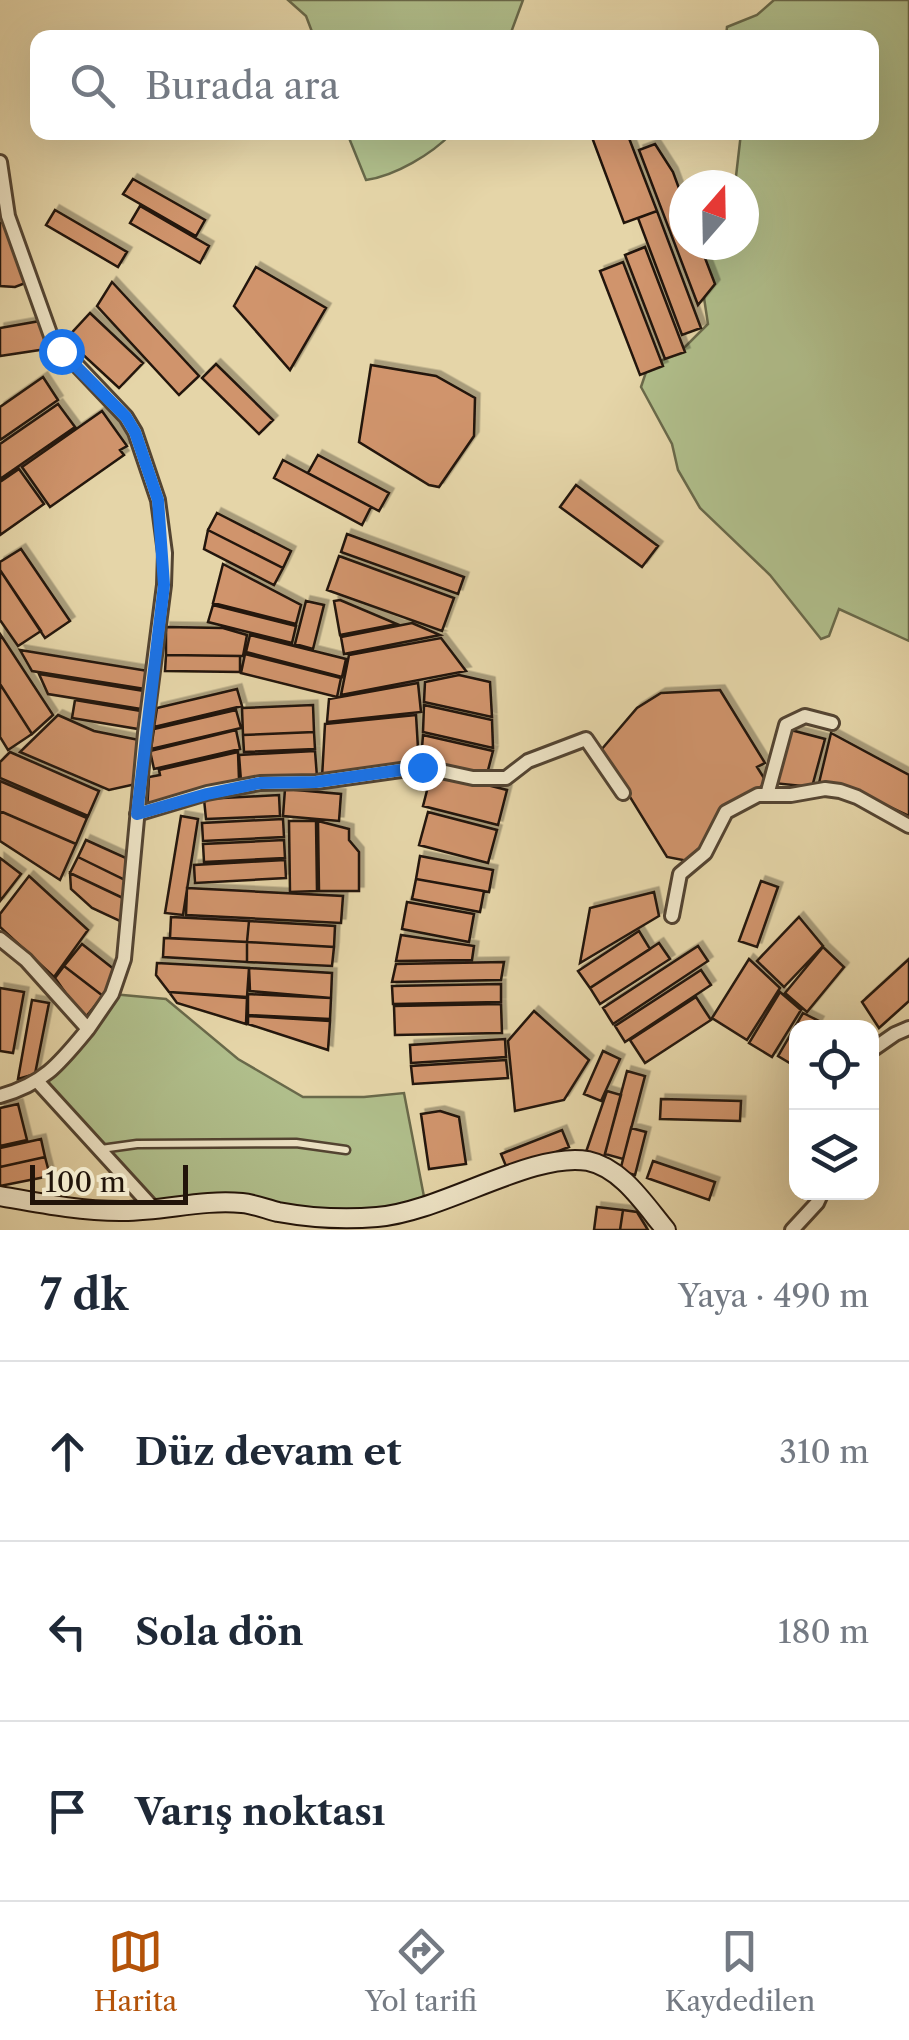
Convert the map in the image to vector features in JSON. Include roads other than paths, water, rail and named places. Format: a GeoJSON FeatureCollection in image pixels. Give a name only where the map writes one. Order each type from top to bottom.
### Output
{"type":"FeatureCollection","features":[{"type":"Feature","properties":{"kind":"street"},"geometry":{"type":"LineString","coordinates":[[0,162],[8,216],[52,339],[126,417],[135,432],[158,500],[164,585],[120,974],[112,994],[60,1064],[38,1082],[0,1096]]}},
{"type":"Feature","properties":{"kind":"street"},"geometry":{"type":"LineString","coordinates":[[767,795],[786,725],[805,716],[832,723]]}},
{"type":"Feature","properties":{"kind":"street"},"geometry":{"type":"LineString","coordinates":[[137,814],[260,783],[316,782],[422,767],[473,778],[506,778],[528,760],[586,738],[623,793]]}},
{"type":"Feature","properties":{"kind":"street"},"geometry":{"type":"LineString","coordinates":[[672,916],[680,874],[706,853],[726,812],[758,795],[825,788],[840,791],[909,826]]}},
{"type":"Feature","properties":{"kind":"street"},"geometry":{"type":"LineString","coordinates":[[0,939],[26,960],[88,1029]]}},
{"type":"Feature","properties":{"kind":"street"},"geometry":{"type":"LineString","coordinates":[[879,1045],[909,1028]]}},
{"type":"Feature","properties":{"kind":"street"},"geometry":{"type":"LineString","coordinates":[[38,1082],[154,1209]]}},
{"type":"Feature","properties":{"kind":"street"},"geometry":{"type":"LineString","coordinates":[[0,1196],[72,1208],[154,1209],[218,1202],[246,1203],[310,1217],[380,1217],[439,1204],[547,1162],[575,1160],[608,1169],[630,1187],[666,1230]]}},
{"type":"Feature","properties":{"kind":"street"},"geometry":{"type":"LineString","coordinates":[[792,1230],[818,1200]]}},
{"type":"Feature","properties":{"kind":"lane"},"geometry":{"type":"LineString","coordinates":[[100,1149],[137,1144],[296,1143],[346,1150]]}}]}
